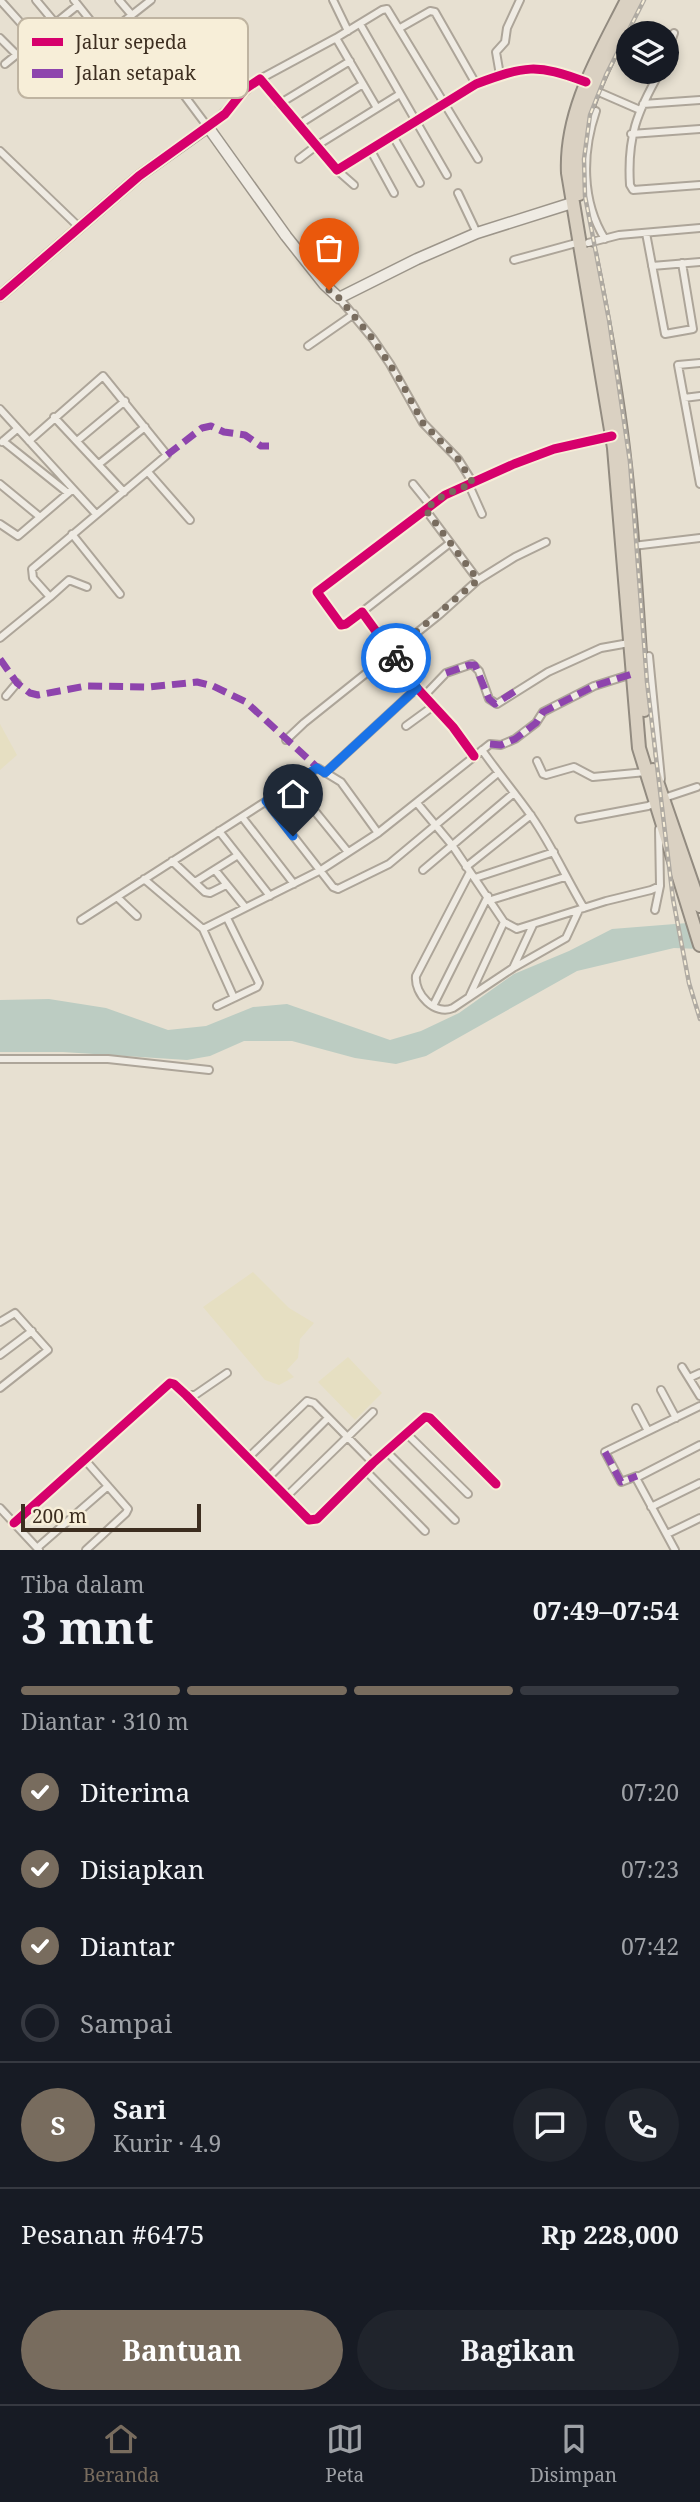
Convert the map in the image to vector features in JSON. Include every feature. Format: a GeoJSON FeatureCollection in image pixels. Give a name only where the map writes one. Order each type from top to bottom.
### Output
{"type":"FeatureCollection","features":[{"type":"Feature","properties":{"kind":"highway"},"geometry":{"type":"LineString","coordinates":[[627,0],[589,85],[576,129],[568,173],[572,203],[603,314],[621,433],[632,547],[632,674],[639,747],[646,772],[661,801]]}},
{"type":"Feature","properties":{"kind":"highway"},"geometry":{"type":"LineString","coordinates":[[589,85],[636,0]]}},
{"type":"Feature","properties":{"kind":"highway"},"geometry":{"type":"LineString","coordinates":[[573,150],[612,436],[632,618]]}},
{"type":"Feature","properties":{"kind":"highway"},"geometry":{"type":"LineString","coordinates":[[632,638],[648,754],[696,911],[700,946]]}},
{"type":"Feature","properties":{"kind":"street"},"geometry":{"type":"LineString","coordinates":[[0,0],[18,20]]}},
{"type":"Feature","properties":{"kind":"street"},"geometry":{"type":"LineString","coordinates":[[36,0],[52,18]]}},
{"type":"Feature","properties":{"kind":"street"},"geometry":{"type":"LineString","coordinates":[[119,0],[131,14]]}},
{"type":"Feature","properties":{"kind":"street"},"geometry":{"type":"LineString","coordinates":[[126,18],[151,0]]}},
{"type":"Feature","properties":{"kind":"street"},"geometry":{"type":"LineString","coordinates":[[333,0],[348,31]]}},
{"type":"Feature","properties":{"kind":"street"},"geometry":{"type":"LineString","coordinates":[[500,75],[496,51],[505,42],[507,28],[520,0]]}},
{"type":"Feature","properties":{"kind":"street"},"geometry":{"type":"LineString","coordinates":[[62,18],[76,3],[88,18]]}},
{"type":"Feature","properties":{"kind":"street"},"geometry":{"type":"LineString","coordinates":[[248,87],[387,9],[478,159]]}},
{"type":"Feature","properties":{"kind":"street"},"geometry":{"type":"LineString","coordinates":[[400,28],[430,11],[435,12],[476,84]]}},
{"type":"Feature","properties":{"kind":"street"},"geometry":{"type":"LineString","coordinates":[[359,24],[447,175]]}},
{"type":"Feature","properties":{"kind":"street"},"geometry":{"type":"LineString","coordinates":[[0,38],[16,54],[5,64]]}},
{"type":"Feature","properties":{"kind":"street"},"geometry":{"type":"LineString","coordinates":[[336,38],[377,108]]}},
{"type":"Feature","properties":{"kind":"street"},"geometry":{"type":"LineString","coordinates":[[279,104],[350,61]]}},
{"type":"Feature","properties":{"kind":"street"},"geometry":{"type":"LineString","coordinates":[[337,170],[476,84],[500,75],[541,68],[642,107],[700,100]]}},
{"type":"Feature","properties":{"kind":"street"},"geometry":{"type":"LineString","coordinates":[[260,79],[337,170],[354,185]]}},
{"type":"Feature","properties":{"kind":"street"},"geometry":{"type":"LineString","coordinates":[[298,125],[363,84]]}},
{"type":"Feature","properties":{"kind":"street"},"geometry":{"type":"LineString","coordinates":[[654,84],[631,134],[630,180],[633,190],[700,185]]}},
{"type":"Feature","properties":{"kind":"street"},"geometry":{"type":"LineString","coordinates":[[299,159],[400,94]]}},
{"type":"Feature","properties":{"kind":"street"},"geometry":{"type":"LineString","coordinates":[[185,98],[286,236],[324,284],[354,314],[390,364],[423,423],[458,459],[482,514]]}},
{"type":"Feature","properties":{"kind":"street"},"geometry":{"type":"LineString","coordinates":[[0,296],[139,176],[225,114],[238,98]]}},
{"type":"Feature","properties":{"kind":"street"},"geometry":{"type":"LineString","coordinates":[[596,111],[588,140],[587,179],[593,217],[605,239]]}},
{"type":"Feature","properties":{"kind":"street"},"geometry":{"type":"LineString","coordinates":[[631,134],[700,129]]}},
{"type":"Feature","properties":{"kind":"street"},"geometry":{"type":"LineString","coordinates":[[393,136],[420,183]]}},
{"type":"Feature","properties":{"kind":"street"},"geometry":{"type":"LineString","coordinates":[[370,149],[394,192]]}},
{"type":"Feature","properties":{"kind":"street"},"geometry":{"type":"LineString","coordinates":[[0,151],[79,227]]}},
{"type":"Feature","properties":{"kind":"street"},"geometry":{"type":"LineString","coordinates":[[458,193],[477,233]]}},
{"type":"Feature","properties":{"kind":"street"},"geometry":{"type":"LineString","coordinates":[[339,298],[477,233],[572,203]]}},
{"type":"Feature","properties":{"kind":"street"},"geometry":{"type":"LineString","coordinates":[[514,260],[584,242],[700,229]]}},
{"type":"Feature","properties":{"kind":"street"},"geometry":{"type":"LineString","coordinates":[[646,233],[665,334],[694,329],[682,263]]}},
{"type":"Feature","properties":{"kind":"street"},"geometry":{"type":"LineString","coordinates":[[652,266],[700,261]]}},
{"type":"Feature","properties":{"kind":"street"},"geometry":{"type":"LineString","coordinates":[[308,346],[354,314]]}},
{"type":"Feature","properties":{"kind":"street"},"geometry":{"type":"LineString","coordinates":[[700,363],[678,365],[700,484]]}},
{"type":"Feature","properties":{"kind":"street"},"geometry":{"type":"LineString","coordinates":[[29,441],[103,376],[167,456],[32,569],[32,575],[50,597]]}},
{"type":"Feature","properties":{"kind":"street"},"geometry":{"type":"LineString","coordinates":[[684,398],[700,396]]}},
{"type":"Feature","properties":{"kind":"street"},"geometry":{"type":"LineString","coordinates":[[77,441],[125,401]]}},
{"type":"Feature","properties":{"kind":"street"},"geometry":{"type":"LineString","coordinates":[[0,409],[71,491],[96,514]]}},
{"type":"Feature","properties":{"kind":"street"},"geometry":{"type":"LineString","coordinates":[[54,417],[124,492]]}},
{"type":"Feature","properties":{"kind":"street"},"geometry":{"type":"LineString","coordinates":[[99,464],[145,427]]}},
{"type":"Feature","properties":{"kind":"street"},"geometry":{"type":"LineString","coordinates":[[18,429],[1,442],[71,491]]}},
{"type":"Feature","properties":{"kind":"street"},"geometry":{"type":"LineString","coordinates":[[692,434],[700,433]]}},
{"type":"Feature","properties":{"kind":"street"},"geometry":{"type":"LineString","coordinates":[[450,543],[346,624],[341,625],[317,592],[444,495],[554,449],[612,436]]}},
{"type":"Feature","properties":{"kind":"street"},"geometry":{"type":"LineString","coordinates":[[148,472],[190,520]]}},
{"type":"Feature","properties":{"kind":"street"},"geometry":{"type":"LineString","coordinates":[[0,484],[40,517]]}},
{"type":"Feature","properties":{"kind":"street"},"geometry":{"type":"LineString","coordinates":[[413,484],[450,543],[478,580]]}},
{"type":"Feature","properties":{"kind":"street"},"geometry":{"type":"LineString","coordinates":[[0,524],[18,536],[71,491]]}},
{"type":"Feature","properties":{"kind":"street"},"geometry":{"type":"LineString","coordinates":[[72,534],[120,594]]}},
{"type":"Feature","properties":{"kind":"street"},"geometry":{"type":"LineString","coordinates":[[632,547],[700,538]]}},
{"type":"Feature","properties":{"kind":"street"},"geometry":{"type":"LineString","coordinates":[[286,740],[478,580],[546,542]]}},
{"type":"Feature","properties":{"kind":"street"},"geometry":{"type":"LineString","coordinates":[[0,638],[69,580],[87,587]]}},
{"type":"Feature","properties":{"kind":"street"},"geometry":{"type":"LineString","coordinates":[[362,612],[417,688],[453,727],[474,756]]}},
{"type":"Feature","properties":{"kind":"street"},"geometry":{"type":"LineString","coordinates":[[424,696],[446,673],[472,664],[479,671],[489,699],[497,704],[548,672],[601,648],[632,638]]}},
{"type":"Feature","properties":{"kind":"street"},"geometry":{"type":"LineString","coordinates":[[649,656],[661,801],[660,886],[655,910]]}},
{"type":"Feature","properties":{"kind":"street"},"geometry":{"type":"LineString","coordinates":[[203,929],[321,870],[379,833],[490,744],[501,745],[515,739],[536,723],[543,712],[599,684],[632,674]]}},
{"type":"Feature","properties":{"kind":"street"},"geometry":{"type":"LineString","coordinates":[[6,696],[18,683]]}},
{"type":"Feature","properties":{"kind":"street"},"geometry":{"type":"LineString","coordinates":[[325,773],[417,688]]}},
{"type":"Feature","properties":{"kind":"street"},"geometry":{"type":"LineString","coordinates":[[406,726],[432,707]]}},
{"type":"Feature","properties":{"kind":"street"},"geometry":{"type":"LineString","coordinates":[[482,750],[531,815],[554,852],[582,909]]}},
{"type":"Feature","properties":{"kind":"street"},"geometry":{"type":"LineString","coordinates":[[537,761],[546,775],[575,767],[593,776],[646,772]]}},
{"type":"Feature","properties":{"kind":"street"},"geometry":{"type":"LineString","coordinates":[[81,920],[317,768],[341,782],[379,833]]}},
{"type":"Feature","properties":{"kind":"street"},"geometry":{"type":"LineString","coordinates":[[266,801],[333,887],[338,889],[390,864],[498,773]]}},
{"type":"Feature","properties":{"kind":"street"},"geometry":{"type":"LineString","coordinates":[[292,783],[348,852]]}},
{"type":"Feature","properties":{"kind":"street"},"geometry":{"type":"LineString","coordinates":[[579,819],[661,801],[697,786]]}},
{"type":"Feature","properties":{"kind":"street"},"geometry":{"type":"LineString","coordinates":[[423,870],[514,793]]}},
{"type":"Feature","properties":{"kind":"street"},"geometry":{"type":"LineString","coordinates":[[417,803],[452,845],[504,922],[517,929],[660,886]]}},
{"type":"Feature","properties":{"kind":"street"},"geometry":{"type":"LineString","coordinates":[[531,815],[471,872],[416,976],[415,981],[421,995],[433,1006],[448,1010],[566,938],[582,909]]}},
{"type":"Feature","properties":{"kind":"street"},"geometry":{"type":"LineString","coordinates":[[242,817],[294,884]]}},
{"type":"Feature","properties":{"kind":"street"},"geometry":{"type":"LineString","coordinates":[[219,831],[270,896]]}},
{"type":"Feature","properties":{"kind":"street"},"geometry":{"type":"LineString","coordinates":[[471,872],[554,852]]}},
{"type":"Feature","properties":{"kind":"street"},"geometry":{"type":"LineString","coordinates":[[195,882],[238,855]]}},
{"type":"Feature","properties":{"kind":"street"},"geometry":{"type":"LineString","coordinates":[[172,861],[208,893],[226,885]]}},
{"type":"Feature","properties":{"kind":"street"},"geometry":{"type":"LineString","coordinates":[[215,870],[245,907]]}},
{"type":"Feature","properties":{"kind":"street"},"geometry":{"type":"LineString","coordinates":[[433,1006],[489,898],[565,877]]}},
{"type":"Feature","properties":{"kind":"street"},"geometry":{"type":"LineString","coordinates":[[144,879],[203,929],[234,998]]}},
{"type":"Feature","properties":{"kind":"street"},"geometry":{"type":"LineString","coordinates":[[117,897],[137,916]]}},
{"type":"Feature","properties":{"kind":"street"},"geometry":{"type":"LineString","coordinates":[[217,1006],[257,987],[259,983],[227,918]]}},
{"type":"Feature","properties":{"kind":"street"},"geometry":{"type":"LineString","coordinates":[[470,995],[504,922]]}},
{"type":"Feature","properties":{"kind":"street"},"geometry":{"type":"LineString","coordinates":[[513,968],[533,925]]}},
{"type":"Feature","properties":{"kind":"street"},"geometry":{"type":"LineString","coordinates":[[0,1059],[107,1059],[209,1070]]}},
{"type":"Feature","properties":{"kind":"street"},"geometry":{"type":"LineString","coordinates":[[0,1322],[15,1312],[48,1350],[0,1388]]}},
{"type":"Feature","properties":{"kind":"street"},"geometry":{"type":"LineString","coordinates":[[0,1355],[32,1331]]}},
{"type":"Feature","properties":{"kind":"street"},"geometry":{"type":"LineString","coordinates":[[682,1367],[700,1396]]}},
{"type":"Feature","properties":{"kind":"street"},"geometry":{"type":"LineString","coordinates":[[186,1395],[195,1395],[227,1373]]}},
{"type":"Feature","properties":{"kind":"street"},"geometry":{"type":"LineString","coordinates":[[689,1378],[700,1373]]}},
{"type":"Feature","properties":{"kind":"street"},"geometry":{"type":"LineString","coordinates":[[14,1523],[86,1461],[168,1384],[174,1384],[186,1395],[309,1520],[317,1519],[421,1419],[430,1418],[496,1484]]}},
{"type":"Feature","properties":{"kind":"street"},"geometry":{"type":"LineString","coordinates":[[661,1390],[676,1418]]}},
{"type":"Feature","properties":{"kind":"street"},"geometry":{"type":"LineString","coordinates":[[248,1458],[305,1402],[314,1403],[373,1463]]}},
{"type":"Feature","properties":{"kind":"street"},"geometry":{"type":"LineString","coordinates":[[700,1406],[606,1452],[621,1482],[700,1445]]}},
{"type":"Feature","properties":{"kind":"street"},"geometry":{"type":"LineString","coordinates":[[636,1408],[648,1431]]}},
{"type":"Feature","properties":{"kind":"street"},"geometry":{"type":"LineString","coordinates":[[286,1497],[373,1412]]}},
{"type":"Feature","properties":{"kind":"street"},"geometry":{"type":"LineString","coordinates":[[268,1478],[328,1418]]}},
{"type":"Feature","properties":{"kind":"street"},"geometry":{"type":"LineString","coordinates":[[406,1433],[468,1494]]}},
{"type":"Feature","properties":{"kind":"street"},"geometry":{"type":"LineString","coordinates":[[386,1451],[455,1520]]}},
{"type":"Feature","properties":{"kind":"street"},"geometry":{"type":"LineString","coordinates":[[86,1461],[127,1506],[128,1511],[86,1550]]}},
{"type":"Feature","properties":{"kind":"street"},"geometry":{"type":"LineString","coordinates":[[366,1471],[425,1531]]}},
{"type":"Feature","properties":{"kind":"street"},"geometry":{"type":"LineString","coordinates":[[637,1476],[636,1480],[676,1550]]}},
{"type":"Feature","properties":{"kind":"street"},"geometry":{"type":"LineString","coordinates":[[651,1507],[700,1483]]}},
{"type":"Feature","properties":{"kind":"street"},"geometry":{"type":"LineString","coordinates":[[0,1508],[38,1549],[108,1486]]}},
{"type":"Feature","properties":{"kind":"street"},"geometry":{"type":"LineString","coordinates":[[667,1534],[699,1521]]}},
{"type":"Feature","properties":{"kind":"shaded area"},"geometry":{"type":"Polygon","coordinates":[[[0,724],[17,755],[0,770],[0,724]]]}},
{"type":"Feature","properties":{"kind":"shaded area"},"geometry":{"type":"Polygon","coordinates":[[[700,922],[700,949],[674,948],[577,971],[426,1056],[396,1064],[355,1058],[292,1041],[244,1041],[210,1056],[187,1060],[63,1052],[0,1052],[0,1000],[49,999],[106,1008],[168,1030],[206,1026],[253,1007],[287,1004],[390,1040],[421,1031],[459,1013],[514,974],[612,929],[700,922]]]}},
{"type":"Feature","properties":{"kind":"shaded area"},"geometry":{"type":"Polygon","coordinates":[[[253,1272],[289,1308],[314,1323],[300,1339],[298,1358],[287,1370],[294,1377],[279,1385],[265,1380],[203,1307],[253,1272]]]}},
{"type":"Feature","properties":{"kind":"shaded area"},"geometry":{"type":"Polygon","coordinates":[[[348,1357],[382,1393],[355,1420],[318,1382],[348,1357]]]}},
{"type":"Feature","properties":{"kind":"railway"},"geometry":{"type":"LineString","coordinates":[[644,0],[606,75],[590,115],[584,159],[585,196],[609,320],[630,462],[647,682],[673,899],[689,983],[700,1019]]}},
{"type":"Feature","properties":{"kind":"marked path"},"geometry":{"type":"LineString","coordinates":[[167,455],[202,428],[211,426],[224,432],[245,435],[261,446],[269,446]]}},
{"type":"Feature","properties":{"kind":"marked path"},"geometry":{"type":"LineString","coordinates":[[0,659],[17,683],[30,693],[38,695],[86,686],[149,687],[197,682],[213,686],[246,702],[318,768]]}},
{"type":"Feature","properties":{"kind":"marked path"},"geometry":{"type":"LineString","coordinates":[[446,673],[475,665],[489,699],[495,704],[517,690]]}},
{"type":"Feature","properties":{"kind":"marked path"},"geometry":{"type":"LineString","coordinates":[[490,744],[501,745],[515,739],[536,723],[543,712],[594,686],[632,674]]}},
{"type":"Feature","properties":{"kind":"marked path"},"geometry":{"type":"LineString","coordinates":[[605,1452],[621,1482],[637,1476]]}},
{"type":"Feature","properties":{"kind":"cycle path"},"geometry":{"type":"LineString","coordinates":[[248,87],[260,79],[337,170],[476,84],[519,70],[531,69],[555,72],[586,82]]}},
{"type":"Feature","properties":{"kind":"cycle path"},"geometry":{"type":"LineString","coordinates":[[0,296],[139,176],[225,114],[238,98]]}},
{"type":"Feature","properties":{"kind":"cycle path"},"geometry":{"type":"LineString","coordinates":[[474,756],[453,727],[417,688],[362,612],[341,625],[317,592],[445,495],[554,449],[612,436]]}},
{"type":"Feature","properties":{"kind":"cycle path"},"geometry":{"type":"LineString","coordinates":[[14,1523],[170,1383],[186,1395],[309,1520],[317,1519],[373,1463],[425,1417],[430,1418],[496,1484]]}},
{"type":"Feature","properties":{"kind":"way so far"},"geometry":{"type":"LineString","coordinates":[[329,290],[354,314],[373,339],[400,380],[423,423],[458,459],[473,483],[444,495],[425,509],[478,580],[392,652],[396,658]]}},
{"type":"Feature","properties":{"kind":"route"},"geometry":{"type":"LineString","coordinates":[[293,836],[266,801],[317,768],[325,773],[417,688],[396,658]]}}]}
